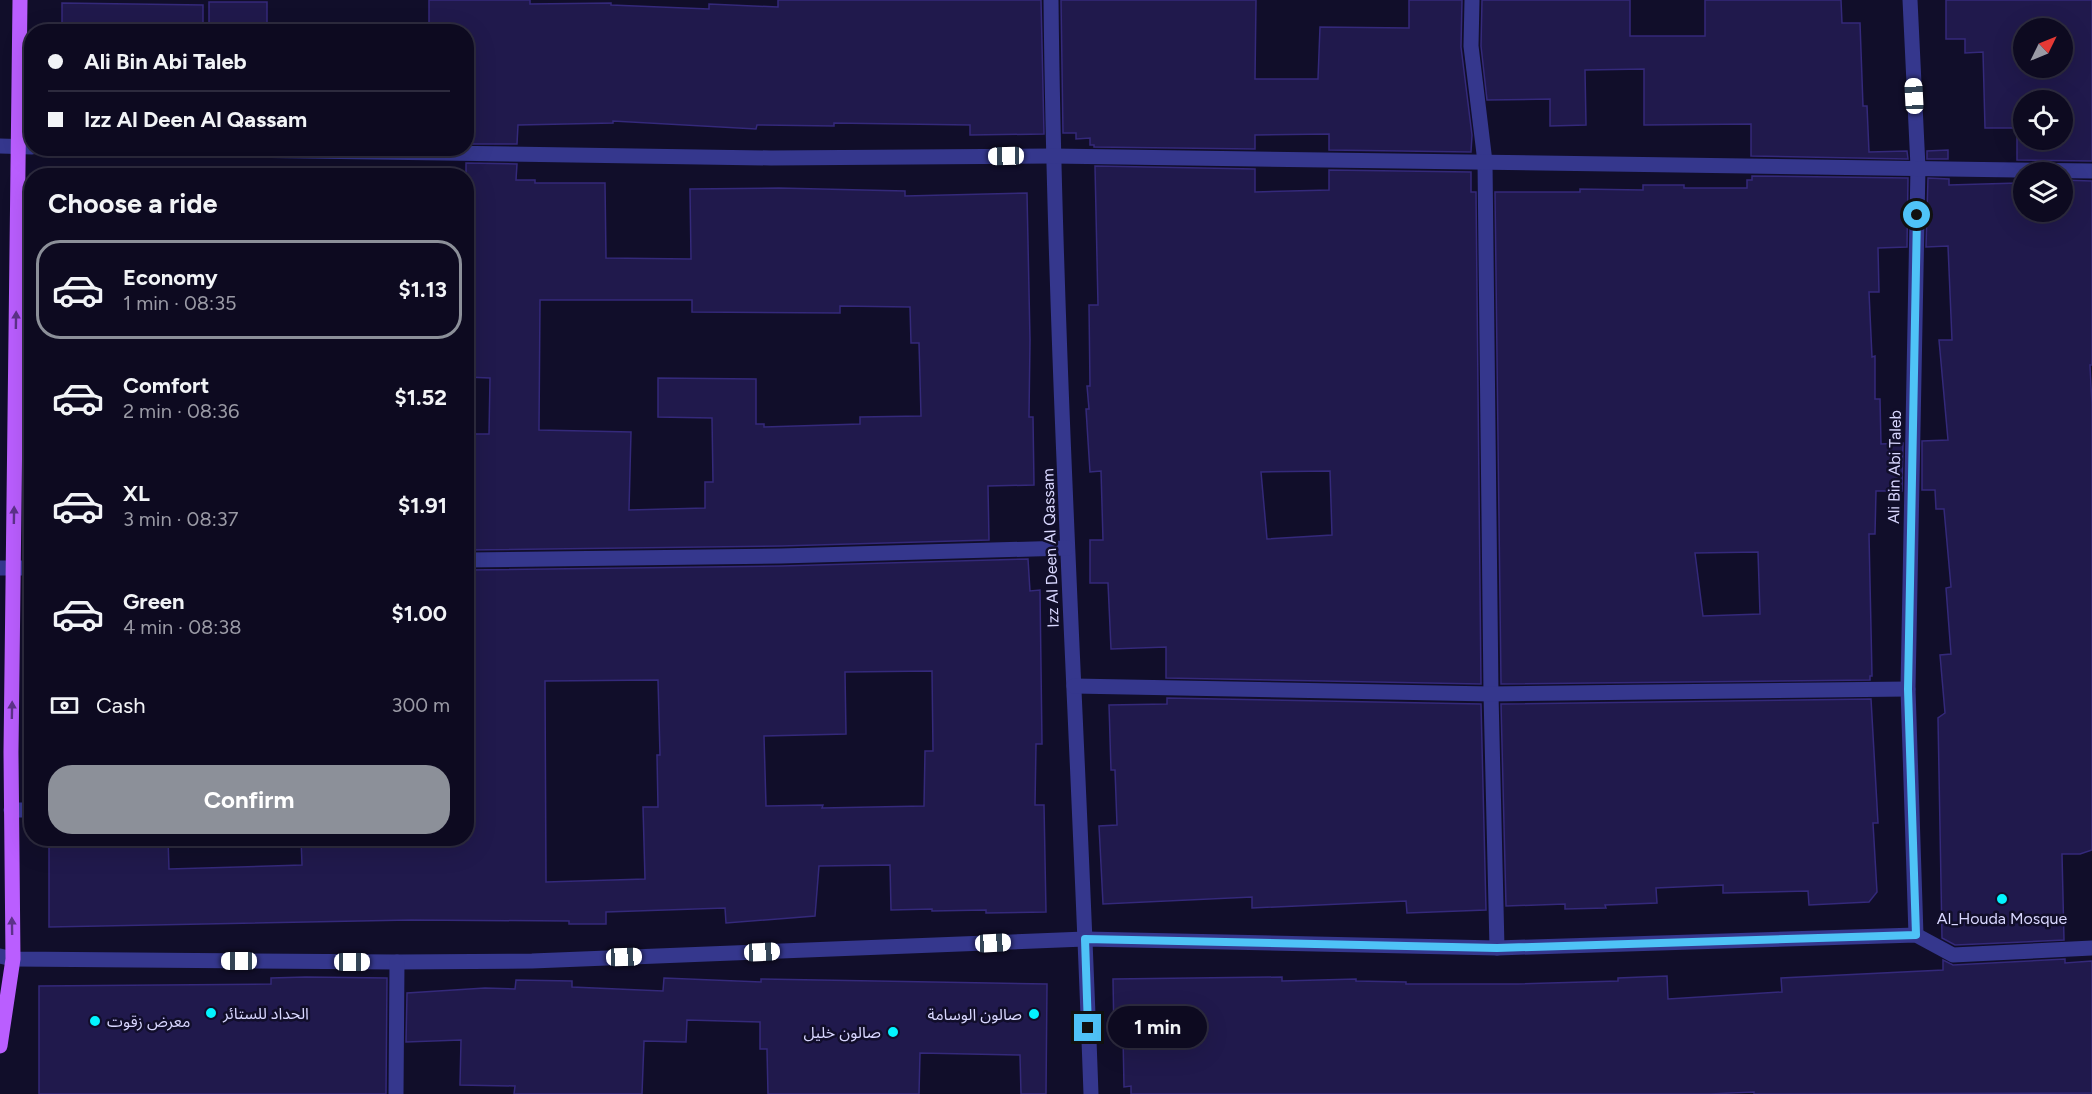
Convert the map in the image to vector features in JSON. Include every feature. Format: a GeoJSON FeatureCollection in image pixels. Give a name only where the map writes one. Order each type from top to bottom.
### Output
{"type":"FeatureCollection","features":[{"type":"Feature","properties":{"kind":"main road"},"geometry":{"type":"LineString","coordinates":[[20,0],[24,118]]}},
{"type":"Feature","properties":{"kind":"main road"},"geometry":{"type":"LineString","coordinates":[[0,1046],[11,810],[6,751],[7,568],[24,170]]}},
{"type":"Feature","properties":{"kind":"street","name":"Izz Al Deen Al Qassam"},"geometry":{"type":"LineString","coordinates":[[1051,0],[1053,156],[1067,548],[1091,1094]]}},
{"type":"Feature","properties":{"kind":"street"},"geometry":{"type":"LineString","coordinates":[[1472,0],[1471,46],[1485,162],[1491,694],[1497,948]]}},
{"type":"Feature","properties":{"kind":"street","name":"Ali Bin Abi Taleb"},"geometry":{"type":"LineString","coordinates":[[1910,0],[1918,167],[1908,689],[1916,935]]}},
{"type":"Feature","properties":{"kind":"street"},"geometry":{"type":"LineString","coordinates":[[0,146],[24,147]]}},
{"type":"Feature","properties":{"kind":"street"},"geometry":{"type":"LineString","coordinates":[[474,154],[771,158],[1053,156],[2092,171]]}},
{"type":"Feature","properties":{"kind":"street"},"geometry":{"type":"LineString","coordinates":[[474,560],[781,556],[1067,548]]}},
{"type":"Feature","properties":{"kind":"street"},"geometry":{"type":"LineString","coordinates":[[7,568],[24,568]]}},
{"type":"Feature","properties":{"kind":"street"},"geometry":{"type":"LineString","coordinates":[[1074,686],[1491,694],[1908,689]]}},
{"type":"Feature","properties":{"kind":"street"},"geometry":{"type":"LineString","coordinates":[[11,810],[24,810]]}},
{"type":"Feature","properties":{"kind":"street"},"geometry":{"type":"LineString","coordinates":[[4,960],[532,961],[1085,939],[1497,948],[1916,935],[1953,955],[2092,948]]}},
{"type":"Feature","properties":{"kind":"street"},"geometry":{"type":"LineString","coordinates":[[396,1094],[397,962]]}},
{"type":"Feature","properties":{"kind":"building"},"geometry":{"type":"Polygon","coordinates":[[[429,0],[530,0],[530,4],[611,3],[611,5],[709,9],[709,4],[778,7],[778,0],[1041,0],[1044,134],[970,135],[970,125],[834,123],[834,126],[757,125],[756,129],[613,121],[613,123],[518,125],[517,144],[474,144],[474,24],[429,24],[429,0]]]}},
{"type":"Feature","properties":{"kind":"building"},"geometry":{"type":"Polygon","coordinates":[[[1061,0],[1256,0],[1255,79],[1318,79],[1320,27],[1409,28],[1409,0],[1462,0],[1461,47],[1472,135],[1471,152],[1329,150],[1329,134],[1255,135],[1255,149],[1094,147],[1090,145],[1090,138],[1076,139],[1076,133],[1063,133],[1061,0]]]}},
{"type":"Feature","properties":{"kind":"building"},"geometry":{"type":"Polygon","coordinates":[[[1482,0],[1630,0],[1630,36],[1705,36],[1705,0],[1841,0],[1842,23],[1860,23],[1863,106],[1867,106],[1869,152],[1907,151],[1908,159],[1751,156],[1751,124],[1644,125],[1644,69],[1585,70],[1586,125],[1550,126],[1550,99],[1487,100],[1481,46],[1482,0]]]}},
{"type":"Feature","properties":{"kind":"building"},"geometry":{"type":"Polygon","coordinates":[[[1946,0],[2092,0],[2092,161],[2017,160],[2017,150],[2073,150],[2073,90],[2013,90],[2013,128],[1985,128],[1983,52],[1965,53],[1965,39],[1946,39],[1946,0]]]}},
{"type":"Feature","properties":{"kind":"building"},"geometry":{"type":"Polygon","coordinates":[[[209,2],[267,2],[267,24],[209,24],[209,2]]]}},
{"type":"Feature","properties":{"kind":"building"},"geometry":{"type":"Polygon","coordinates":[[[62,3],[203,5],[203,24],[62,24],[62,3]]]}},
{"type":"Feature","properties":{"kind":"building"},"geometry":{"type":"Polygon","coordinates":[[[1948,150],[1948,159],[1927,159],[1927,151],[1948,150]]]}},
{"type":"Feature","properties":{"kind":"building"},"geometry":{"type":"Polygon","coordinates":[[[466,163],[517,164],[516,180],[535,180],[535,183],[605,183],[606,258],[691,259],[690,189],[779,188],[905,191],[905,196],[1027,193],[1029,417],[1033,417],[1034,485],[988,486],[989,540],[781,546],[474,550],[474,434],[489,434],[490,378],[474,377],[474,168],[466,168],[466,163]],[[540,300],[539,430],[631,432],[629,510],[705,508],[705,482],[713,482],[712,418],[658,417],[658,378],[756,379],[756,424],[764,424],[764,427],[860,424],[860,417],[921,416],[919,343],[911,343],[910,307],[840,306],[840,313],[692,312],[692,300],[540,300]]]}},
{"type":"Feature","properties":{"kind":"building"},"geometry":{"type":"Polygon","coordinates":[[[1095,166],[1255,169],[1255,192],[1329,190],[1329,170],[1471,172],[1471,192],[1476,192],[1481,684],[1166,678],[1166,647],[1111,649],[1108,583],[1090,583],[1090,540],[1103,540],[1101,471],[1090,472],[1086,409],[1089,409],[1087,386],[1090,386],[1089,305],[1098,305],[1095,166]],[[1330,471],[1261,472],[1267,539],[1332,535],[1330,471]]]}},
{"type":"Feature","properties":{"kind":"building"},"geometry":{"type":"Polygon","coordinates":[[[1752,176],[1908,178],[1907,247],[1878,248],[1879,292],[1869,292],[1872,357],[1875,356],[1875,399],[1880,399],[1881,444],[1903,443],[1902,491],[1876,491],[1875,534],[1869,534],[1872,676],[1870,680],[1501,684],[1495,192],[1580,192],[1580,189],[1643,190],[1643,185],[1684,185],[1684,188],[1747,188],[1747,180],[1752,180],[1752,176]],[[1758,552],[1695,553],[1703,616],[1760,614],[1758,552]]]}},
{"type":"Feature","properties":{"kind":"building"},"geometry":{"type":"Polygon","coordinates":[[[1928,178],[1949,179],[1949,185],[2013,183],[2013,222],[2073,222],[2073,180],[2092,181],[2092,365],[2090,365],[2092,404],[2092,850],[2080,854],[2062,854],[2064,940],[1955,945],[1942,938],[1938,718],[1945,713],[1940,655],[1951,654],[1946,588],[1951,587],[1944,509],[1936,509],[1935,490],[1922,490],[1922,441],[1948,440],[1939,340],[1952,340],[1948,246],[1926,247],[1928,178]]]}},
{"type":"Feature","properties":{"kind":"building"},"geometry":{"type":"Polygon","coordinates":[[[1028,559],[1030,591],[1040,590],[1042,744],[1036,744],[1035,805],[1044,805],[1046,912],[891,910],[890,865],[819,866],[815,916],[726,923],[725,908],[606,912],[606,924],[569,924],[569,921],[411,920],[49,927],[49,846],[168,846],[169,869],[302,865],[301,846],[474,846],[474,570],[781,566],[1028,559]],[[932,671],[845,672],[846,734],[764,736],[766,806],[823,805],[822,808],[924,806],[925,751],[933,751],[932,671]],[[658,680],[545,681],[546,882],[645,879],[643,807],[658,807],[657,755],[660,755],[658,680]]]}},
{"type":"Feature","properties":{"kind":"building"},"geometry":{"type":"Polygon","coordinates":[[[1167,698],[1481,704],[1486,910],[1407,913],[1406,901],[1252,908],[1252,897],[1103,904],[1099,826],[1117,825],[1115,770],[1111,770],[1109,705],[1167,704],[1167,698]]]}},
{"type":"Feature","properties":{"kind":"building"},"geometry":{"type":"Polygon","coordinates":[[[1871,699],[1878,823],[1873,823],[1877,892],[1869,902],[1809,905],[1808,891],[1723,893],[1723,885],[1656,888],[1657,903],[1605,905],[1606,908],[1565,909],[1565,904],[1506,906],[1501,704],[1871,699]]]}},
{"type":"Feature","properties":{"kind":"building"},"geometry":{"type":"Polygon","coordinates":[[[2065,959],[2065,963],[2092,961],[2092,1093],[1131,1094],[1131,1086],[1124,1087],[1123,1036],[1114,1036],[1113,979],[1282,977],[1282,981],[1356,979],[1356,981],[1406,982],[1406,984],[1518,984],[1618,981],[1618,978],[1667,976],[1668,999],[1782,992],[1781,978],[1943,970],[1943,960],[1953,965],[2065,959]]]}},
{"type":"Feature","properties":{"kind":"building"},"geometry":{"type":"Polygon","coordinates":[[[271,978],[387,978],[386,1094],[39,1094],[39,986],[271,984],[271,978]]]}},
{"type":"Feature","properties":{"kind":"building"},"geometry":{"type":"Polygon","coordinates":[[[664,978],[761,982],[761,979],[1047,984],[1046,1094],[1021,1094],[1020,1055],[920,1053],[919,1094],[768,1094],[767,1049],[760,1049],[760,1022],[687,1020],[686,1042],[644,1041],[642,1094],[514,1094],[515,1086],[460,1085],[461,1040],[406,1042],[407,993],[485,988],[515,989],[516,980],[572,981],[572,987],[663,991],[664,978]]]}},
{"type":"Feature","properties":{"kind":"place","name":"Al_Houda Mosque"},"geometry":{"type":"Point","coordinates":[2002,899]}},
{"type":"Feature","properties":{"kind":"place","name":"الحداد للستائر"},"geometry":{"type":"Point","coordinates":[211,1013]}},
{"type":"Feature","properties":{"kind":"place","name":"صالون الوسامة"},"geometry":{"type":"Point","coordinates":[1034,1014]}},
{"type":"Feature","properties":{"kind":"place","name":"معرض زقوت"},"geometry":{"type":"Point","coordinates":[95,1021]}},
{"type":"Feature","properties":{"kind":"place","name":"صالون خليل"},"geometry":{"type":"Point","coordinates":[893,1032]}},
{"type":"Feature","properties":{"kind":"route"},"geometry":{"type":"LineString","coordinates":[[1088,1028],[1085,939],[1497,948],[1916,935],[1908,689],[1917,215]]}}]}
